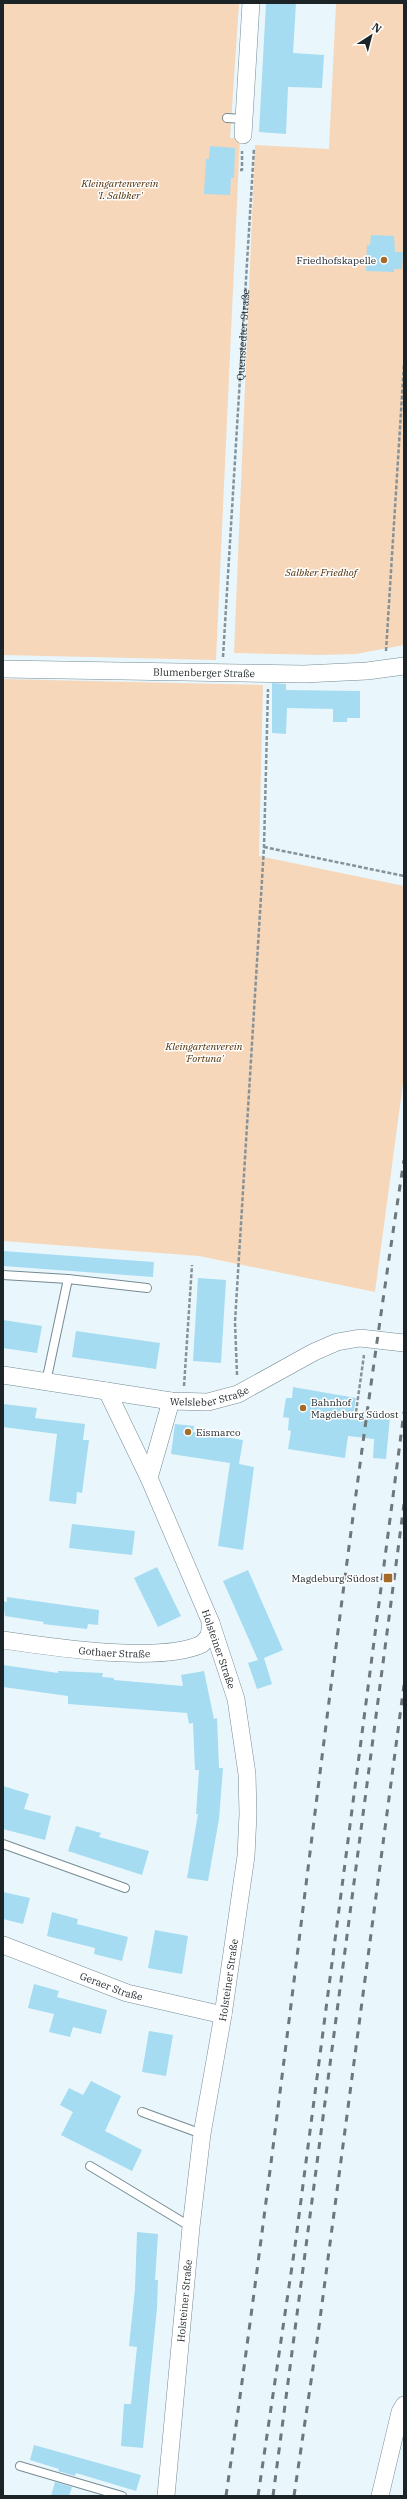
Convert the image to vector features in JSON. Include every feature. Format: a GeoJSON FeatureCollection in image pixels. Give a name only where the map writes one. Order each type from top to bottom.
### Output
{"type":"FeatureCollection","features":[{"type":"Feature","properties":{"kind":"street"},"geometry":{"type":"LineString","coordinates":[[244,127],[251,3]]}},
{"type":"Feature","properties":{"kind":"street","name":"Blumenberger Straße"},"geometry":{"type":"LineString","coordinates":[[3,669],[268,674],[334,673],[396,667]]}},
{"type":"Feature","properties":{"kind":"street","name":"Welsleber Straße"},"geometry":{"type":"LineString","coordinates":[[3,1375],[177,1401],[208,1402],[238,1394],[322,1348],[347,1340],[366,1338],[404,1343]]}},
{"type":"Feature","properties":{"kind":"street","name":"Holsteiner Straße"},"geometry":{"type":"LineString","coordinates":[[107,1391],[149,1478],[211,1623],[236,1699],[247,1774],[246,1856],[223,2015],[202,2134],[191,2226],[166,2496]]}},
{"type":"Feature","properties":{"kind":"street"},"geometry":{"type":"LineString","coordinates":[[149,1478],[177,1401]]}},
{"type":"Feature","properties":{"kind":"street","name":"Gothaer Straße"},"geometry":{"type":"LineString","coordinates":[[3,1640],[76,1650],[164,1652],[202,1644],[210,1632],[211,1623]]}},
{"type":"Feature","properties":{"kind":"street","name":"Geraer Straße"},"geometry":{"type":"LineString","coordinates":[[3,1945],[127,1993],[223,2015]]}},
{"type":"Feature","properties":{"kind":"street"},"geometry":{"type":"LineString","coordinates":[[380,2496],[400,2412],[404,2405]]}},
{"type":"Feature","properties":{"kind":"lane"},"geometry":{"type":"LineString","coordinates":[[227,118],[244,127]]}},
{"type":"Feature","properties":{"kind":"lane"},"geometry":{"type":"LineString","coordinates":[[3,1275],[68,1279],[147,1288]]}},
{"type":"Feature","properties":{"kind":"lane"},"geometry":{"type":"LineString","coordinates":[[46,1382],[68,1279]]}},
{"type":"Feature","properties":{"kind":"lane"},"geometry":{"type":"LineString","coordinates":[[3,1844],[124,1888]]}},
{"type":"Feature","properties":{"kind":"lane"},"geometry":{"type":"LineString","coordinates":[[142,2112],[202,2134]]}},
{"type":"Feature","properties":{"kind":"lane"},"geometry":{"type":"LineString","coordinates":[[90,2166],[191,2226]]}},
{"type":"Feature","properties":{"kind":"lane"},"geometry":{"type":"LineString","coordinates":[[20,2466],[122,2496]]}},
{"type":"Feature","properties":{"kind":"path","name":"Quenstedter Straße"},"geometry":{"type":"LineString","coordinates":[[222,673],[254,141],[244,127]]}},
{"type":"Feature","properties":{"kind":"path"},"geometry":{"type":"LineString","coordinates":[[396,667],[386,648],[404,364]]}},
{"type":"Feature","properties":{"kind":"path"},"geometry":{"type":"LineString","coordinates":[[238,1394],[235,1322],[264,847],[268,674]]}},
{"type":"Feature","properties":{"kind":"path"},"geometry":{"type":"LineString","coordinates":[[264,847],[404,876]]}},
{"type":"Feature","properties":{"kind":"path"},"geometry":{"type":"LineString","coordinates":[[177,1401],[192,1266]]}},
{"type":"Feature","properties":{"kind":"path"},"geometry":{"type":"LineString","coordinates":[[356,1412],[366,1338]]}},
{"type":"Feature","properties":{"kind":"green space","name":"Kleingartenverein 'I. Salbker'"},"geometry":{"type":"Polygon","coordinates":[[[3,3],[239,3],[230,138],[240,138],[216,660],[3,655],[3,3]]]}},
{"type":"Feature","properties":{"kind":"green space","name":"Salbker Friedhof"},"geometry":{"type":"Polygon","coordinates":[[[336,3],[404,3],[404,645],[356,654],[320,655],[234,653],[255,145],[329,149],[336,3]]]}},
{"type":"Feature","properties":{"kind":"green space","name":"Kleingartenverein 'Fortuna'"},"geometry":{"type":"Polygon","coordinates":[[[3,679],[263,685],[259,856],[404,886],[404,1076],[375,1292],[199,1256],[3,1241],[3,679]]]}},
{"type":"Feature","properties":{"kind":"building"},"geometry":{"type":"Polygon","coordinates":[[[266,3],[296,3],[293,53],[324,55],[322,88],[288,87],[286,134],[259,132],[266,3]]]}},
{"type":"Feature","properties":{"kind":"building"},"geometry":{"type":"Polygon","coordinates":[[[210,146],[235,148],[234,178],[231,178],[230,195],[204,194],[206,159],[209,159],[210,146]]]}},
{"type":"Feature","properties":{"kind":"building","name":"Friedhofskapelle"},"geometry":{"type":"Polygon","coordinates":[[[371,235],[394,236],[395,252],[403,252],[402,269],[394,269],[394,272],[366,271],[367,245],[370,245],[371,235]]]}},
{"type":"Feature","properties":{"kind":"building"},"geometry":{"type":"Polygon","coordinates":[[[272,683],[286,684],[286,690],[360,691],[360,718],[347,718],[347,722],[333,722],[333,709],[287,708],[286,734],[272,733],[272,683]]]}},
{"type":"Feature","properties":{"kind":"building"},"geometry":{"type":"Polygon","coordinates":[[[3,1251],[154,1262],[153,1277],[3,1266],[3,1251]]]}},
{"type":"Feature","properties":{"kind":"building"},"geometry":{"type":"Polygon","coordinates":[[[198,1278],[226,1280],[221,1363],[193,1361],[198,1278]]]}},
{"type":"Feature","properties":{"kind":"building"},"geometry":{"type":"Polygon","coordinates":[[[3,1320],[42,1326],[37,1353],[3,1348],[3,1320]]]}},
{"type":"Feature","properties":{"kind":"building"},"geometry":{"type":"Polygon","coordinates":[[[76,1331],[160,1343],[156,1369],[72,1357],[76,1331]]]}},
{"type":"Feature","properties":{"kind":"building"},"geometry":{"type":"Polygon","coordinates":[[[293,1387],[356,1398],[353,1415],[390,1417],[386,1459],[373,1458],[374,1439],[348,1436],[345,1458],[288,1449],[291,1431],[288,1430],[289,1418],[283,1417],[286,1398],[292,1398],[293,1387]]]}},
{"type":"Feature","properties":{"kind":"building"},"geometry":{"type":"Polygon","coordinates":[[[3,1404],[37,1408],[35,1418],[85,1424],[83,1440],[89,1440],[82,1493],[77,1492],[76,1504],[49,1501],[57,1434],[3,1427],[3,1404]]]}},
{"type":"Feature","properties":{"kind":"building"},"geometry":{"type":"Polygon","coordinates":[[[175,1424],[194,1426],[193,1432],[243,1440],[239,1464],[254,1467],[243,1550],[218,1546],[230,1463],[171,1454],[175,1424]]]}},
{"type":"Feature","properties":{"kind":"building"},"geometry":{"type":"Polygon","coordinates":[[[72,1524],[135,1531],[132,1555],[69,1548],[72,1524]]]}},
{"type":"Feature","properties":{"kind":"building"},"geometry":{"type":"Polygon","coordinates":[[[157,1567],[181,1616],[158,1627],[134,1578],[157,1567]]]}},
{"type":"Feature","properties":{"kind":"building"},"geometry":{"type":"Polygon","coordinates":[[[248,1570],[283,1650],[264,1658],[272,1684],[257,1689],[248,1663],[258,1660],[223,1581],[248,1570]]]}},
{"type":"Feature","properties":{"kind":"building"},"geometry":{"type":"Polygon","coordinates":[[[7,1597],[99,1610],[98,1625],[88,1624],[87,1629],[43,1624],[44,1622],[5,1616],[3,1601],[7,1602],[7,1597]]]}},
{"type":"Feature","properties":{"kind":"building"},"geometry":{"type":"Polygon","coordinates":[[[3,1665],[58,1673],[58,1671],[103,1673],[102,1677],[114,1678],[114,1680],[183,1686],[181,1675],[204,1671],[214,1719],[217,1718],[219,1768],[223,1768],[219,1819],[208,1881],[187,1878],[198,1814],[196,1814],[199,1770],[195,1770],[193,1723],[189,1724],[187,1713],[68,1704],[68,1696],[3,1687],[3,1665]]]}},
{"type":"Feature","properties":{"kind":"building"},"geometry":{"type":"Polygon","coordinates":[[[3,1786],[29,1794],[24,1809],[51,1816],[45,1840],[3,1829],[3,1786]]]}},
{"type":"Feature","properties":{"kind":"building"},"geometry":{"type":"Polygon","coordinates":[[[76,1826],[101,1833],[99,1837],[149,1851],[142,1875],[68,1851],[76,1826]]]}},
{"type":"Feature","properties":{"kind":"building"},"geometry":{"type":"Polygon","coordinates":[[[3,1892],[30,1898],[23,1924],[3,1919],[3,1892]]]}},
{"type":"Feature","properties":{"kind":"building"},"geometry":{"type":"Polygon","coordinates":[[[52,1912],[78,1919],[77,1924],[128,1937],[122,1961],[94,1954],[95,1948],[47,1936],[52,1912]]]}},
{"type":"Feature","properties":{"kind":"building"},"geometry":{"type":"Polygon","coordinates":[[[155,1930],[188,1936],[182,1974],[148,1968],[155,1930]]]}},
{"type":"Feature","properties":{"kind":"building"},"geometry":{"type":"Polygon","coordinates":[[[34,1984],[59,1991],[57,1997],[107,2010],[101,2034],[73,2027],[70,2037],[49,2032],[54,2014],[28,2008],[34,1984]]]}},
{"type":"Feature","properties":{"kind":"building"},"geometry":{"type":"Polygon","coordinates":[[[149,2031],[173,2035],[166,2076],[142,2072],[149,2031]]]}},
{"type":"Feature","properties":{"kind":"building"},"geometry":{"type":"Polygon","coordinates":[[[91,2081],[121,2096],[105,2131],[142,2150],[132,2171],[61,2135],[73,2112],[60,2105],[69,2088],[83,2095],[91,2081]]]}},
{"type":"Feature","properties":{"kind":"building"},"geometry":{"type":"Polygon","coordinates":[[[137,2232],[158,2234],[155,2280],[158,2280],[157,2308],[143,2448],[121,2446],[124,2404],[131,2404],[137,2347],[129,2346],[135,2289],[137,2232]]]}},
{"type":"Feature","properties":{"kind":"building"},"geometry":{"type":"Polygon","coordinates":[[[34,2445],[141,2475],[136,2491],[76,2473],[75,2476],[58,2471],[59,2469],[30,2460],[34,2445]]]}},
{"type":"Feature","properties":{"kind":"building"},"geometry":{"type":"Polygon","coordinates":[[[55,2482],[72,2487],[69,2496],[51,2496],[55,2482]]]}},
{"type":"Feature","properties":{"kind":"railway"},"geometry":{"type":"LineString","coordinates":[[226,2496],[271,2162],[356,1493],[404,1160]]}},
{"type":"Feature","properties":{"kind":"railway"},"geometry":{"type":"LineString","coordinates":[[258,2496],[295,2246],[404,1412]]}},
{"type":"Feature","properties":{"kind":"railway"},"geometry":{"type":"LineString","coordinates":[[273,2496],[404,1504]]}},
{"type":"Feature","properties":{"kind":"railway"},"geometry":{"type":"LineString","coordinates":[[294,2496],[318,2334],[404,1685]]}},
{"type":"Feature","properties":{"kind":"place","name":"Friedhofskapelle"},"geometry":{"type":"Point","coordinates":[384,260]}},
{"type":"Feature","properties":{"kind":"place","name":"Bahnhof Magdeburg Südost"},"geometry":{"type":"Point","coordinates":[303,1408]}},
{"type":"Feature","properties":{"kind":"place","name":"Eismarco"},"geometry":{"type":"Point","coordinates":[188,1432]}},
{"type":"Feature","properties":{"kind":"place","name":"Magdeburg Südost"},"geometry":{"type":"Point","coordinates":[388,1578]}}]}
